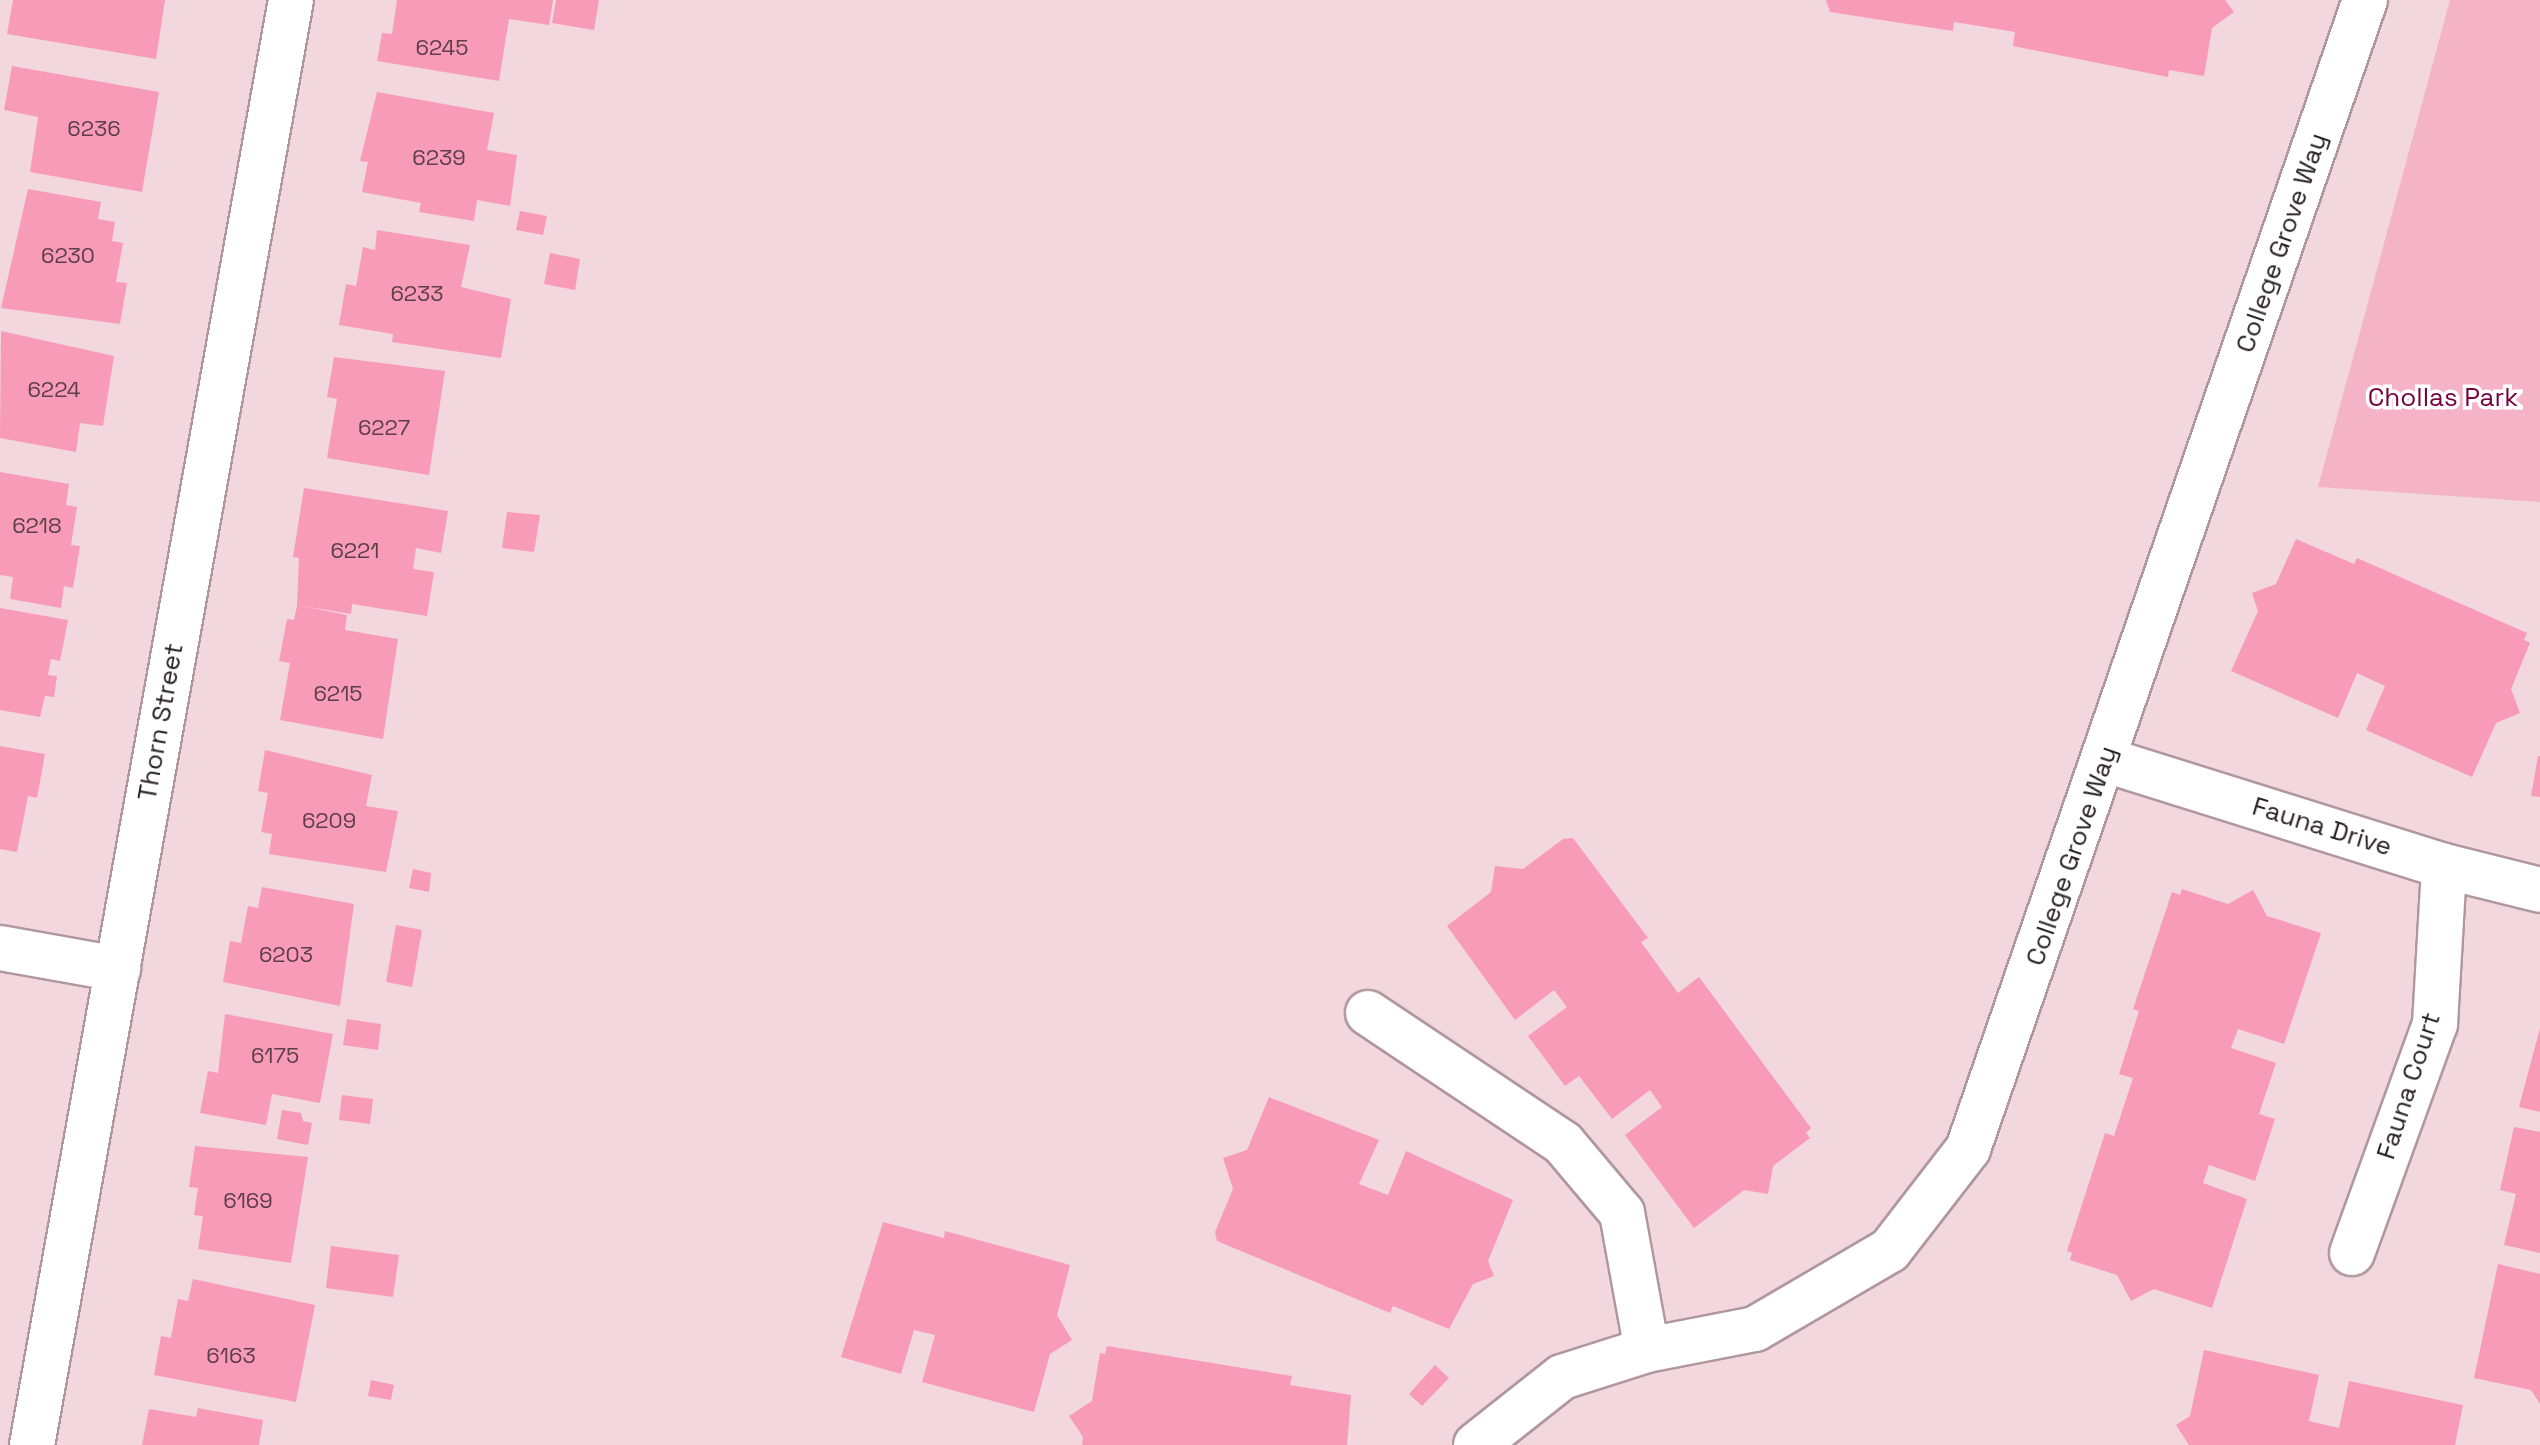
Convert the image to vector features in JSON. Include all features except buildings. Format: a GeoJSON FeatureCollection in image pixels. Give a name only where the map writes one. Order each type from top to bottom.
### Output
{"type":"FeatureCollection","features":[{"type":"Feature","properties":{"kind":"street","name":"Thorn Street"},"geometry":{"type":"LineString","coordinates":[[32,1445],[291,0]]}},
{"type":"Feature","properties":{"kind":"street","name":"College Grove Way"},"geometry":{"type":"LineString","coordinates":[[1476,1445],[1562,1377],[1647,1350],[1755,1329],[1890,1250],[1968,1149],[2106,760],[2365,0]]}},
{"type":"Feature","properties":{"kind":"street","name":"Fauna Drive"},"geometry":{"type":"LineString","coordinates":[[2106,760],[2444,866],[2540,890]]}},
{"type":"Feature","properties":{"kind":"street","name":"Fauna Court"},"geometry":{"type":"LineString","coordinates":[[2352,1253],[2435,1024],[2444,866]]}},
{"type":"Feature","properties":{"kind":"street"},"geometry":{"type":"LineString","coordinates":[[0,948],[118,969]]}},
{"type":"Feature","properties":{"kind":"street"},"geometry":{"type":"LineString","coordinates":[[1368,1013],[1563,1143],[1622,1213],[1647,1350]]}},
{"type":"Feature","properties":{"kind":"green space","name":"Chollas Park"},"geometry":{"type":"Polygon","coordinates":[[[2450,0],[2540,0],[2540,502],[2318,487],[2450,0]]]}}]}
